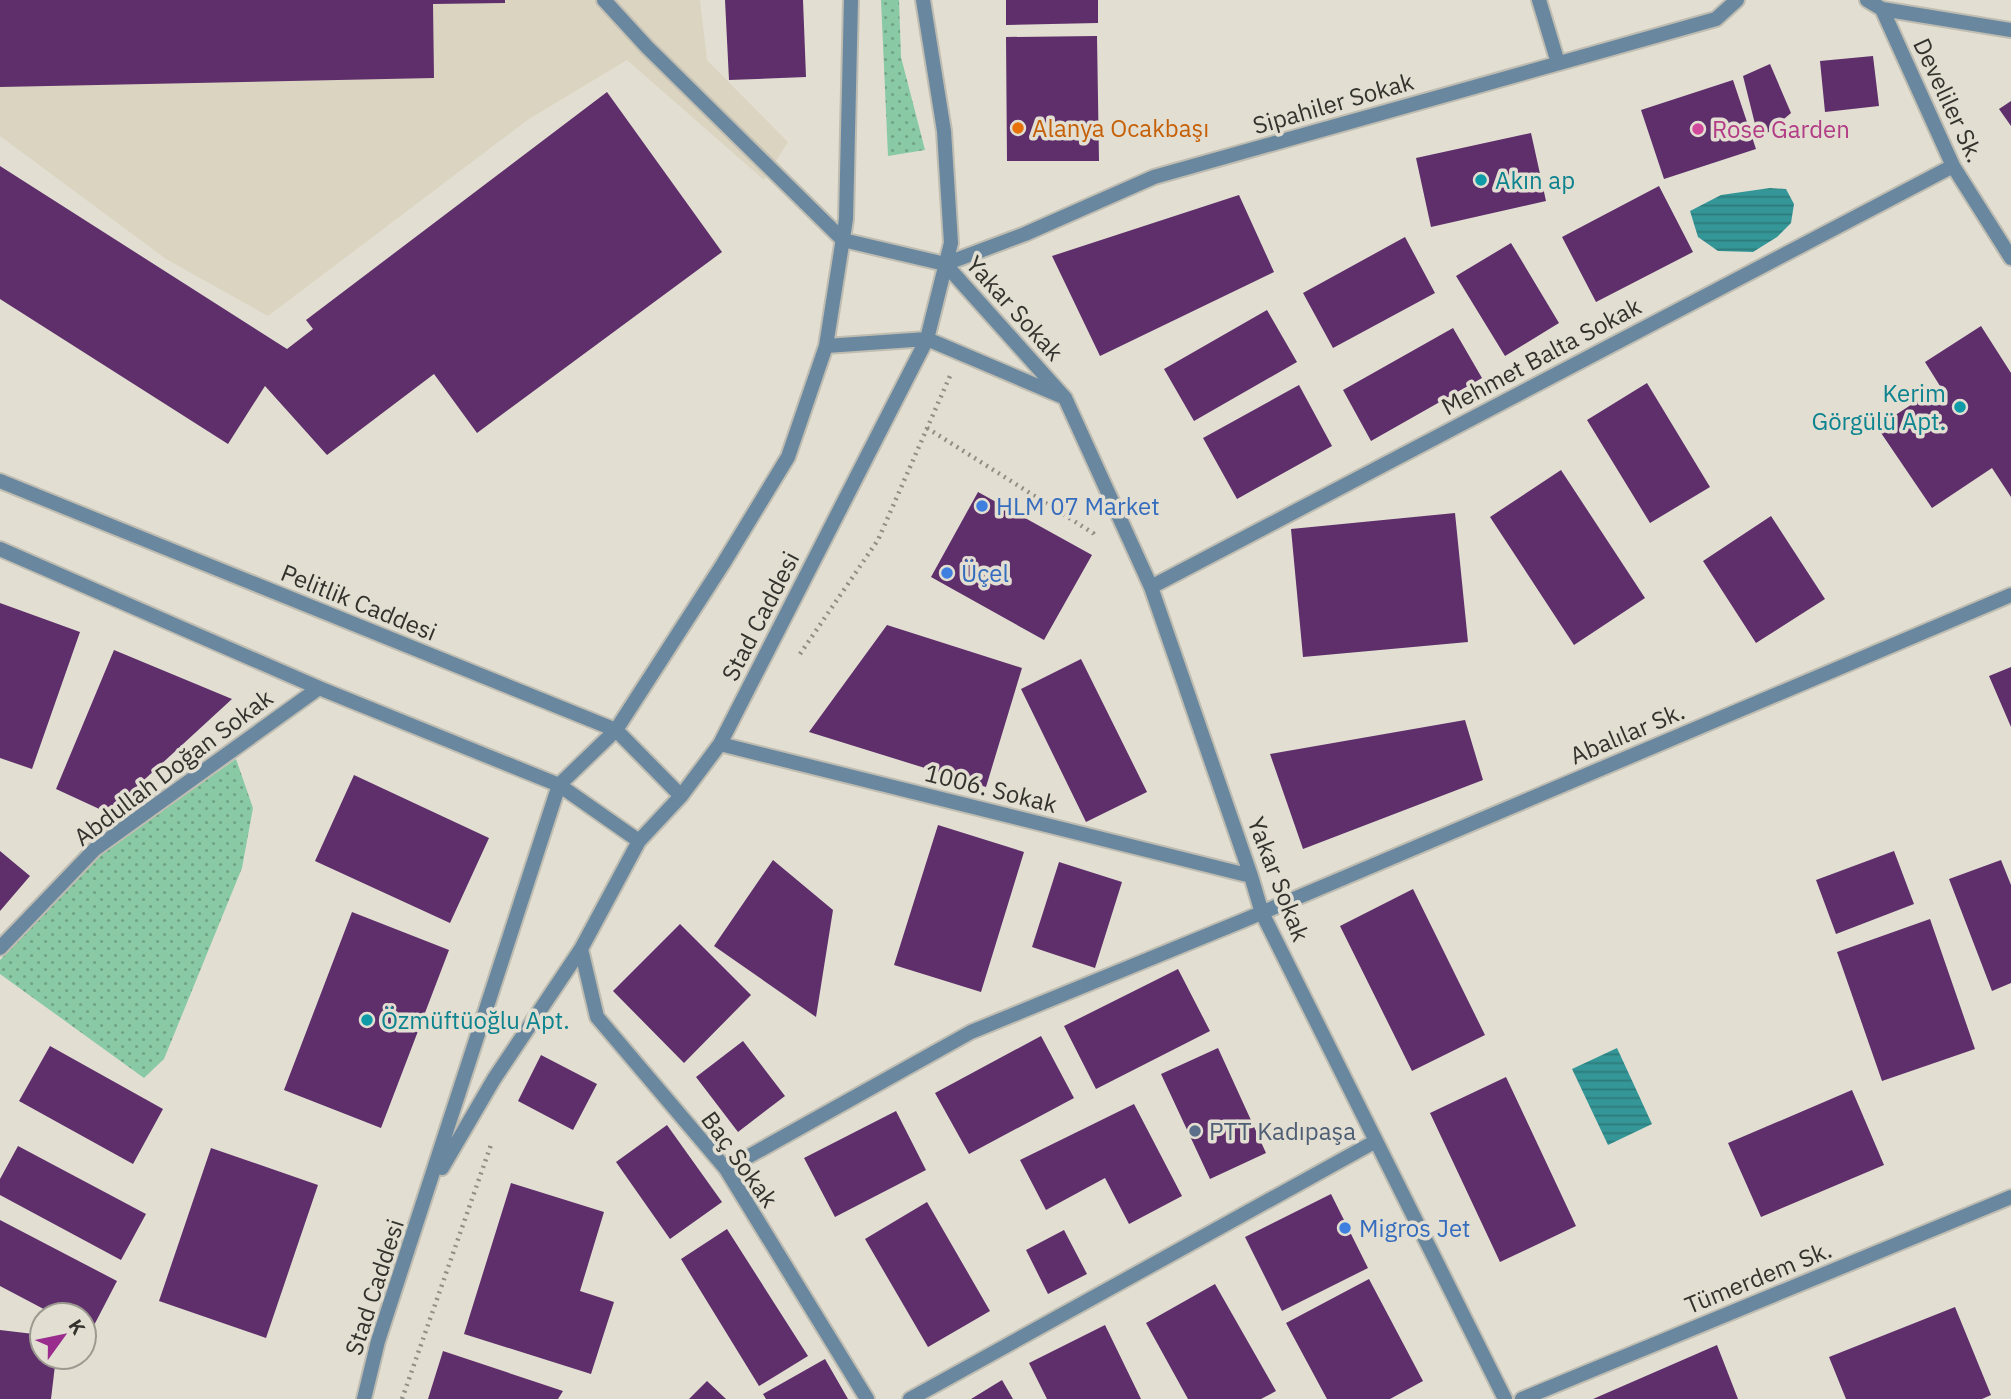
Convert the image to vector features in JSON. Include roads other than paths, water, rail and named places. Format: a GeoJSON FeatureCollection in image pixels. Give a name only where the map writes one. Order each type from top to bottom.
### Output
{"type":"FeatureCollection","features":[{"type":"Feature","properties":{"kind":"street"},"geometry":{"type":"LineString","coordinates":[[604,0],[647,47],[843,240]]}},
{"type":"Feature","properties":{"kind":"street","name":"Stad Caddesi"},"geometry":{"type":"LineString","coordinates":[[364,1399],[378,1341],[559,785],[616,730],[788,457],[826,346],[846,219],[851,0]]}},
{"type":"Feature","properties":{"kind":"street","name":"Stad Caddesi"},"geometry":{"type":"LineString","coordinates":[[429,1190],[494,1079],[581,949],[639,841],[681,796],[720,744],[927,339],[951,243],[944,131],[923,0]]}},
{"type":"Feature","properties":{"kind":"street"},"geometry":{"type":"LineString","coordinates":[[1539,0],[1558,63]]}},
{"type":"Feature","properties":{"kind":"street","name":"Sipahiler Sokak"},"geometry":{"type":"LineString","coordinates":[[945,264],[1025,234],[1154,177],[1716,19],[1737,0]]}},
{"type":"Feature","properties":{"kind":"street"},"geometry":{"type":"LineString","coordinates":[[1867,0],[1882,9],[2011,30]]}},
{"type":"Feature","properties":{"kind":"street","name":"Develiler Sk."},"geometry":{"type":"LineString","coordinates":[[1882,9],[1953,166],[2011,258]]}},
{"type":"Feature","properties":{"kind":"street","name":"Mehmet Balta Sokak"},"geometry":{"type":"LineString","coordinates":[[1151,587],[1953,166]]}},
{"type":"Feature","properties":{"kind":"street","name":"Yakar Sokak"},"geometry":{"type":"LineString","coordinates":[[843,240],[945,264],[1065,398],[1151,587],[1262,913],[1505,1399]]}},
{"type":"Feature","properties":{"kind":"street","name":"Yakar Sokak"},"geometry":{"type":"LineString","coordinates":[[826,346],[927,339],[1065,398]]}},
{"type":"Feature","properties":{"kind":"street","name":"Pelitlik Caddesi"},"geometry":{"type":"LineString","coordinates":[[0,481],[616,730],[681,796]]}},
{"type":"Feature","properties":{"kind":"street"},"geometry":{"type":"LineString","coordinates":[[0,548],[319,688],[559,785],[639,841]]}},
{"type":"Feature","properties":{"kind":"street","name":"Abalılar Sk."},"geometry":{"type":"LineString","coordinates":[[726,1169],[971,1032],[1262,913],[2011,595]]}},
{"type":"Feature","properties":{"kind":"street","name":"Abdullah Doğan Sokak"},"geometry":{"type":"LineString","coordinates":[[0,948],[95,849],[319,688]]}},
{"type":"Feature","properties":{"kind":"street","name":"1006. Sokak"},"geometry":{"type":"LineString","coordinates":[[720,744],[1251,876]]}},
{"type":"Feature","properties":{"kind":"street","name":"Baç Sokak"},"geometry":{"type":"LineString","coordinates":[[581,949],[597,1017],[726,1169],[867,1399]]}},
{"type":"Feature","properties":{"kind":"street"},"geometry":{"type":"LineString","coordinates":[[910,1399],[1376,1141]]}},
{"type":"Feature","properties":{"kind":"street","name":"Tümerdem Sk."},"geometry":{"type":"LineString","coordinates":[[1522,1399],[2011,1197]]}},
{"type":"Feature","properties":{"kind":"water"},"geometry":{"type":"Polygon","coordinates":[[[1770,188],[1786,189],[1794,204],[1791,223],[1777,237],[1753,252],[1718,251],[1698,237],[1690,211],[1721,195],[1770,188]]]}},
{"type":"Feature","properties":{"kind":"water"},"geometry":{"type":"Polygon","coordinates":[[[1617,1048],[1652,1124],[1608,1145],[1572,1069],[1617,1048]]]}},
{"type":"Feature","properties":{"kind":"place","name":"Alanya Ocakbaşı"},"geometry":{"type":"Point","coordinates":[1018,128]}},
{"type":"Feature","properties":{"kind":"place","name":"Rose Garden"},"geometry":{"type":"Point","coordinates":[1698,129]}},
{"type":"Feature","properties":{"kind":"place","name":"Akın ap"},"geometry":{"type":"Point","coordinates":[1481,180]}},
{"type":"Feature","properties":{"kind":"place","name":"Kerim Görgülü Apt."},"geometry":{"type":"Point","coordinates":[1960,407]}},
{"type":"Feature","properties":{"kind":"place","name":"HLM 07 Market"},"geometry":{"type":"Point","coordinates":[982,506]}},
{"type":"Feature","properties":{"kind":"place","name":"Üçel"},"geometry":{"type":"Point","coordinates":[947,573]}},
{"type":"Feature","properties":{"kind":"place","name":"Özmüftüoğlu Apt."},"geometry":{"type":"Point","coordinates":[367,1020]}},
{"type":"Feature","properties":{"kind":"place","name":"PTT Kadıpaşa"},"geometry":{"type":"Point","coordinates":[1195,1131]}},
{"type":"Feature","properties":{"kind":"place","name":"Migros Jet"},"geometry":{"type":"Point","coordinates":[1345,1228]}}]}
